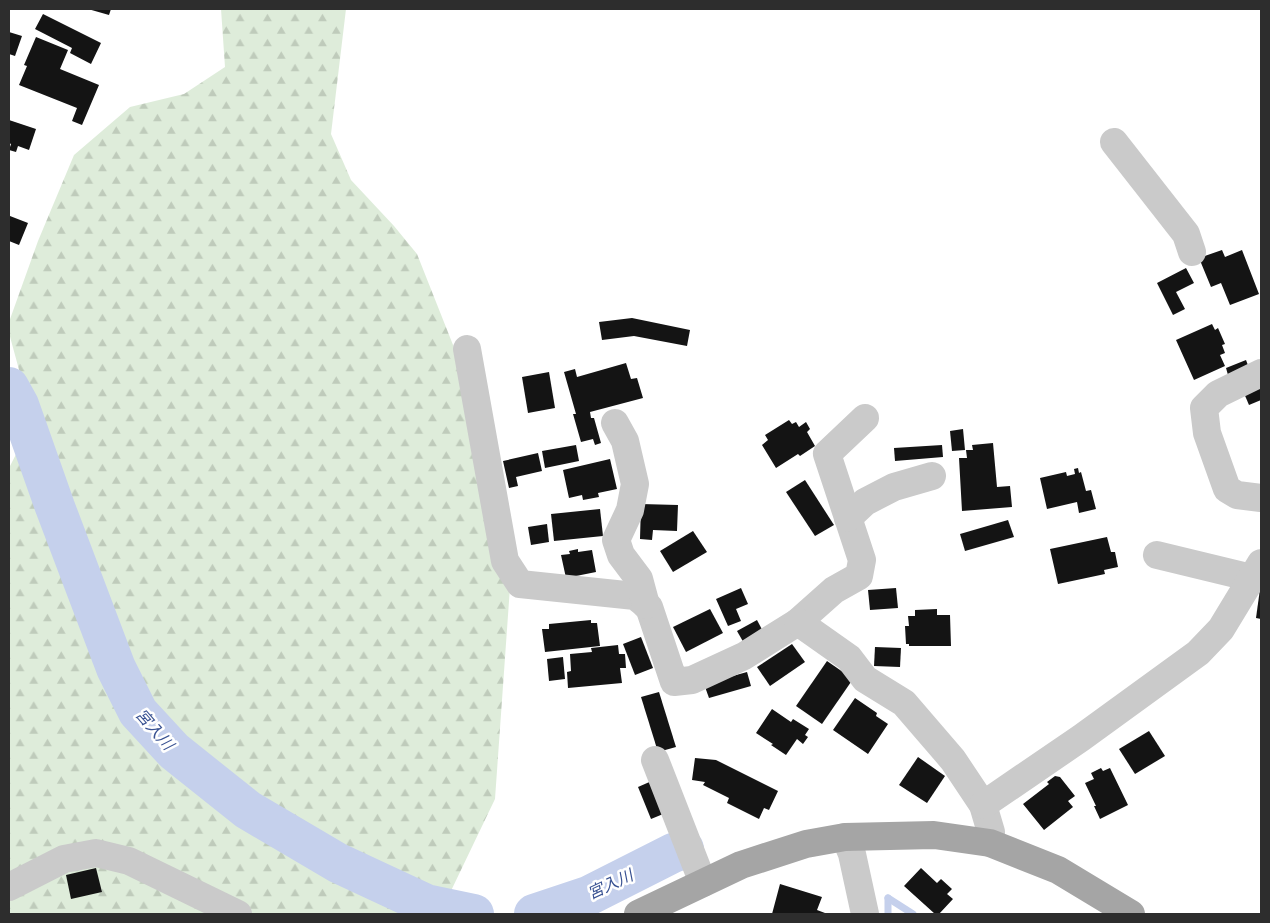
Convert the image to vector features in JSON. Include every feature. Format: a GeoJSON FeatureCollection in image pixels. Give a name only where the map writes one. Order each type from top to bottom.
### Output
{"type":"FeatureCollection","features":[{"type":"Feature","properties":{"kind":"main road"},"geometry":{"type":"LineString","coordinates":[[638,914],[740,865],[806,844],[845,837],[934,835],[990,843],[1058,870],[1131,914]]}},
{"type":"Feature","properties":{"kind":"street"},"geometry":{"type":"LineString","coordinates":[[1114,142],[1186,234],[1192,252]]}},
{"type":"Feature","properties":{"kind":"street"},"geometry":{"type":"LineString","coordinates":[[468,349],[505,562],[520,584],[635,596],[649,607],[674,682],[692,680],[744,656],[798,622],[834,590],[859,576],[862,560],[827,454],[865,418]]}},
{"type":"Feature","properties":{"kind":"street"},"geometry":{"type":"LineString","coordinates":[[1261,373],[1218,394],[1204,408],[1207,433],[1227,489],[1237,495],[1261,498]]}},
{"type":"Feature","properties":{"kind":"street"},"geometry":{"type":"LineString","coordinates":[[615,423],[625,441],[636,484],[630,510],[616,540],[621,555],[639,579],[646,605]]}},
{"type":"Feature","properties":{"kind":"street"},"geometry":{"type":"LineString","coordinates":[[848,518],[865,502],[894,487],[932,476]]}},
{"type":"Feature","properties":{"kind":"street"},"geometry":{"type":"LineString","coordinates":[[983,804],[1081,738],[1198,654],[1220,629],[1257,570],[1157,555]]}},
{"type":"Feature","properties":{"kind":"street"},"geometry":{"type":"LineString","coordinates":[[798,622],[849,658],[865,679],[904,703],[953,760],[983,804],[991,832],[990,843]]}},
{"type":"Feature","properties":{"kind":"street"},"geometry":{"type":"LineString","coordinates":[[655,760],[704,883]]}},
{"type":"Feature","properties":{"kind":"street"},"geometry":{"type":"LineString","coordinates":[[845,837],[852,854],[865,914]]}},
{"type":"Feature","properties":{"kind":"street"},"geometry":{"type":"LineString","coordinates":[[9,887],[64,859],[96,853],[129,861],[238,914]]}},
{"type":"Feature","properties":{"kind":"green space"},"geometry":{"type":"Polygon","coordinates":[[[221,9],[346,9],[331,134],[351,180],[417,254],[457,355],[510,587],[495,799],[439,914],[9,914],[9,468],[33,421],[9,333],[9,322],[38,241],[74,155],[130,107],[184,94],[225,67],[221,9]]]}},
{"type":"Feature","properties":{"kind":"building"},"geometry":{"type":"Polygon","coordinates":[[[88,9],[111,9],[109,15],[88,9]]]}},
{"type":"Feature","properties":{"kind":"building"},"geometry":{"type":"Polygon","coordinates":[[[43,14],[101,43],[91,64],[70,53],[72,48],[35,29],[43,14]]]}},
{"type":"Feature","properties":{"kind":"building"},"geometry":{"type":"Polygon","coordinates":[[[9,32],[22,36],[15,56],[9,54],[9,32]]]}},
{"type":"Feature","properties":{"kind":"building"},"geometry":{"type":"Polygon","coordinates":[[[36,37],[68,50],[60,69],[99,85],[82,125],[72,121],[77,108],[19,85],[27,66],[24,65],[36,37]]]}},
{"type":"Feature","properties":{"kind":"building"},"geometry":{"type":"Polygon","coordinates":[[[9,120],[36,129],[29,150],[18,146],[16,152],[9,150],[11,144],[9,143],[9,120]]]}},
{"type":"Feature","properties":{"kind":"building"},"geometry":{"type":"Polygon","coordinates":[[[10,216],[28,223],[19,245],[9,241],[10,216]]]}},
{"type":"Feature","properties":{"kind":"building"},"geometry":{"type":"Polygon","coordinates":[[[1222,250],[1225,257],[1242,250],[1259,294],[1230,305],[1221,283],[1211,287],[1199,258],[1222,250]]]}},
{"type":"Feature","properties":{"kind":"building"},"geometry":{"type":"Polygon","coordinates":[[[1186,268],[1194,283],[1176,292],[1185,309],[1173,315],[1157,283],[1186,268]]]}},
{"type":"Feature","properties":{"kind":"building"},"geometry":{"type":"Polygon","coordinates":[[[632,318],[690,330],[687,346],[634,336],[602,340],[599,322],[632,318]]]}},
{"type":"Feature","properties":{"kind":"building"},"geometry":{"type":"Polygon","coordinates":[[[1212,324],[1215,330],[1218,328],[1225,344],[1222,345],[1225,353],[1220,355],[1225,366],[1194,380],[1176,340],[1212,324]]]}},
{"type":"Feature","properties":{"kind":"building"},"geometry":{"type":"Polygon","coordinates":[[[1246,360],[1249,368],[1228,375],[1226,368],[1246,360]]]}},
{"type":"Feature","properties":{"kind":"building"},"geometry":{"type":"Polygon","coordinates":[[[626,363],[631,379],[637,378],[643,398],[590,412],[591,418],[594,418],[601,443],[595,445],[593,439],[581,442],[573,414],[576,414],[564,372],[575,369],[577,377],[626,363]]]}},
{"type":"Feature","properties":{"kind":"building"},"geometry":{"type":"Polygon","coordinates":[[[549,372],[555,408],[528,413],[522,377],[549,372]]]}},
{"type":"Feature","properties":{"kind":"building"},"geometry":{"type":"Polygon","coordinates":[[[1261,384],[1261,400],[1249,405],[1243,391],[1261,384]]]}},
{"type":"Feature","properties":{"kind":"building"},"geometry":{"type":"Polygon","coordinates":[[[789,420],[792,424],[796,422],[799,427],[806,422],[810,429],[807,432],[815,446],[776,468],[762,445],[768,440],[765,435],[789,420]]]}},
{"type":"Feature","properties":{"kind":"building"},"geometry":{"type":"Polygon","coordinates":[[[963,429],[965,450],[952,451],[950,431],[963,429]]]}},
{"type":"Feature","properties":{"kind":"building"},"geometry":{"type":"Polygon","coordinates":[[[993,443],[997,487],[1010,486],[1012,507],[962,511],[959,458],[967,458],[966,450],[973,450],[972,445],[993,443]]]}},
{"type":"Feature","properties":{"kind":"building"},"geometry":{"type":"Polygon","coordinates":[[[576,445],[579,461],[545,468],[542,451],[576,445]]]}},
{"type":"Feature","properties":{"kind":"building"},"geometry":{"type":"Polygon","coordinates":[[[942,445],[943,457],[895,461],[894,448],[942,445]]]}},
{"type":"Feature","properties":{"kind":"building"},"geometry":{"type":"Polygon","coordinates":[[[538,453],[542,471],[516,477],[518,486],[509,488],[503,461],[538,453]]]}},
{"type":"Feature","properties":{"kind":"building"},"geometry":{"type":"Polygon","coordinates":[[[610,459],[617,489],[598,493],[599,497],[583,500],[582,495],[569,498],[563,470],[610,459]]]}},
{"type":"Feature","properties":{"kind":"building"},"geometry":{"type":"Polygon","coordinates":[[[1078,468],[1079,473],[1081,472],[1086,491],[1091,490],[1096,509],[1079,513],[1077,502],[1047,509],[1040,478],[1066,472],[1067,476],[1075,474],[1074,469],[1078,468]]]}},
{"type":"Feature","properties":{"kind":"building"},"geometry":{"type":"Polygon","coordinates":[[[805,480],[834,525],[815,536],[786,492],[805,480]]]}},
{"type":"Feature","properties":{"kind":"building"},"geometry":{"type":"Polygon","coordinates":[[[641,504],[678,505],[677,531],[653,530],[652,540],[640,539],[641,504]]]}},
{"type":"Feature","properties":{"kind":"building"},"geometry":{"type":"Polygon","coordinates":[[[600,509],[603,536],[554,541],[551,514],[600,509]]]}},
{"type":"Feature","properties":{"kind":"building"},"geometry":{"type":"Polygon","coordinates":[[[1008,520],[1014,537],[965,551],[960,534],[1008,520]]]}},
{"type":"Feature","properties":{"kind":"building"},"geometry":{"type":"Polygon","coordinates":[[[547,524],[549,542],[531,545],[528,527],[547,524]]]}},
{"type":"Feature","properties":{"kind":"building"},"geometry":{"type":"Polygon","coordinates":[[[693,531],[707,552],[673,572],[660,551],[693,531]]]}},
{"type":"Feature","properties":{"kind":"building"},"geometry":{"type":"Polygon","coordinates":[[[1107,537],[1111,552],[1115,552],[1118,567],[1104,570],[1105,574],[1058,584],[1050,549],[1107,537]]]}},
{"type":"Feature","properties":{"kind":"building"},"geometry":{"type":"Polygon","coordinates":[[[578,549],[578,552],[592,550],[596,572],[566,578],[561,555],[570,554],[569,551],[578,549]]]}},
{"type":"Feature","properties":{"kind":"building"},"geometry":{"type":"Polygon","coordinates":[[[741,588],[748,604],[736,609],[741,621],[728,626],[716,599],[741,588]]]}},
{"type":"Feature","properties":{"kind":"building"},"geometry":{"type":"Polygon","coordinates":[[[896,588],[898,608],[870,610],[868,590],[896,588]]]}},
{"type":"Feature","properties":{"kind":"building"},"geometry":{"type":"Polygon","coordinates":[[[1261,589],[1261,619],[1256,618],[1261,589]]]}},
{"type":"Feature","properties":{"kind":"building"},"geometry":{"type":"Polygon","coordinates":[[[710,609],[723,633],[686,652],[673,627],[710,609]]]}},
{"type":"Feature","properties":{"kind":"building"},"geometry":{"type":"Polygon","coordinates":[[[937,609],[937,615],[950,615],[951,646],[909,646],[909,644],[906,644],[905,626],[909,626],[908,616],[915,616],[915,610],[937,609]]]}},
{"type":"Feature","properties":{"kind":"building"},"geometry":{"type":"Polygon","coordinates":[[[591,620],[591,623],[597,623],[600,646],[545,652],[542,629],[549,629],[549,624],[591,620]]]}},
{"type":"Feature","properties":{"kind":"building"},"geometry":{"type":"Polygon","coordinates":[[[757,620],[765,635],[745,645],[737,631],[757,620]]]}},
{"type":"Feature","properties":{"kind":"building"},"geometry":{"type":"Polygon","coordinates":[[[641,637],[653,668],[635,675],[623,644],[641,637]]]}},
{"type":"Feature","properties":{"kind":"building"},"geometry":{"type":"Polygon","coordinates":[[[792,644],[805,662],[770,686],[757,667],[792,644]]]}},
{"type":"Feature","properties":{"kind":"building"},"geometry":{"type":"Polygon","coordinates":[[[618,645],[619,654],[625,654],[626,668],[620,668],[622,683],[568,688],[567,672],[571,671],[570,654],[592,652],[591,648],[618,645]]]}},
{"type":"Feature","properties":{"kind":"building"},"geometry":{"type":"Polygon","coordinates":[[[875,647],[901,648],[900,667],[874,666],[875,647]]]}},
{"type":"Feature","properties":{"kind":"building"},"geometry":{"type":"Polygon","coordinates":[[[563,657],[565,679],[549,681],[547,659],[563,657]]]}},
{"type":"Feature","properties":{"kind":"building"},"geometry":{"type":"Polygon","coordinates":[[[827,661],[853,679],[822,724],[796,706],[827,661]]]}},
{"type":"Feature","properties":{"kind":"building"},"geometry":{"type":"Polygon","coordinates":[[[747,672],[751,686],[709,698],[704,684],[747,672]]]}},
{"type":"Feature","properties":{"kind":"building"},"geometry":{"type":"Polygon","coordinates":[[[659,692],[676,747],[658,752],[641,697],[659,692]]]}},
{"type":"Feature","properties":{"kind":"building"},"geometry":{"type":"Polygon","coordinates":[[[855,698],[877,713],[876,716],[888,724],[868,754],[833,730],[855,698]]]}},
{"type":"Feature","properties":{"kind":"building"},"geometry":{"type":"Polygon","coordinates":[[[772,709],[791,722],[793,719],[809,729],[805,735],[808,737],[803,744],[797,739],[786,755],[756,733],[772,709]]]}},
{"type":"Feature","properties":{"kind":"building"},"geometry":{"type":"Polygon","coordinates":[[[1149,731],[1165,756],[1135,774],[1119,749],[1149,731]]]}},
{"type":"Feature","properties":{"kind":"building"},"geometry":{"type":"Polygon","coordinates":[[[918,757],[945,776],[927,803],[899,785],[918,757]]]}},
{"type":"Feature","properties":{"kind":"building"},"geometry":{"type":"Polygon","coordinates":[[[695,758],[716,760],[778,791],[769,810],[764,808],[759,819],[727,803],[729,798],[703,785],[705,782],[692,780],[695,758]]]}},
{"type":"Feature","properties":{"kind":"building"},"geometry":{"type":"Polygon","coordinates":[[[1101,768],[1103,771],[1110,768],[1128,805],[1100,819],[1085,783],[1094,779],[1091,773],[1101,768]]]}},
{"type":"Feature","properties":{"kind":"building"},"geometry":{"type":"Polygon","coordinates":[[[1055,776],[1060,777],[1075,796],[1068,801],[1073,807],[1044,830],[1023,804],[1049,784],[1047,782],[1055,776]]]}},
{"type":"Feature","properties":{"kind":"building"},"geometry":{"type":"Polygon","coordinates":[[[654,780],[668,812],[651,819],[638,787],[654,780]]]}},
{"type":"Feature","properties":{"kind":"building"},"geometry":{"type":"Polygon","coordinates":[[[96,868],[102,892],[71,899],[66,875],[96,868]]]}},
{"type":"Feature","properties":{"kind":"building"},"geometry":{"type":"Polygon","coordinates":[[[921,868],[937,883],[941,879],[952,889],[947,894],[953,899],[939,914],[935,914],[904,886],[921,868]]]}},
{"type":"Feature","properties":{"kind":"building"},"geometry":{"type":"Polygon","coordinates":[[[780,884],[822,897],[817,910],[825,914],[772,914],[780,884]]]}},
{"type":"Feature","properties":{"kind":"waterway","name":"宮入川"},"geometry":{"type":"LineString","coordinates":[[9,387],[19,405],[55,507],[116,668],[138,712],[174,751],[248,810],[338,863],[426,904],[474,914]]}},
{"type":"Feature","properties":{"kind":"waterway","name":"宮入川"},"geometry":{"type":"LineString","coordinates":[[534,914],[588,896],[684,849]]}},
{"type":"Feature","properties":{"kind":"waterway","name":"宮入川"},"geometry":{"type":"LineString","coordinates":[[888,898],[913,914]]}},
{"type":"Feature","properties":{"kind":"waterway"},"geometry":{"type":"LineString","coordinates":[[888,898],[888,914]]}}]}
